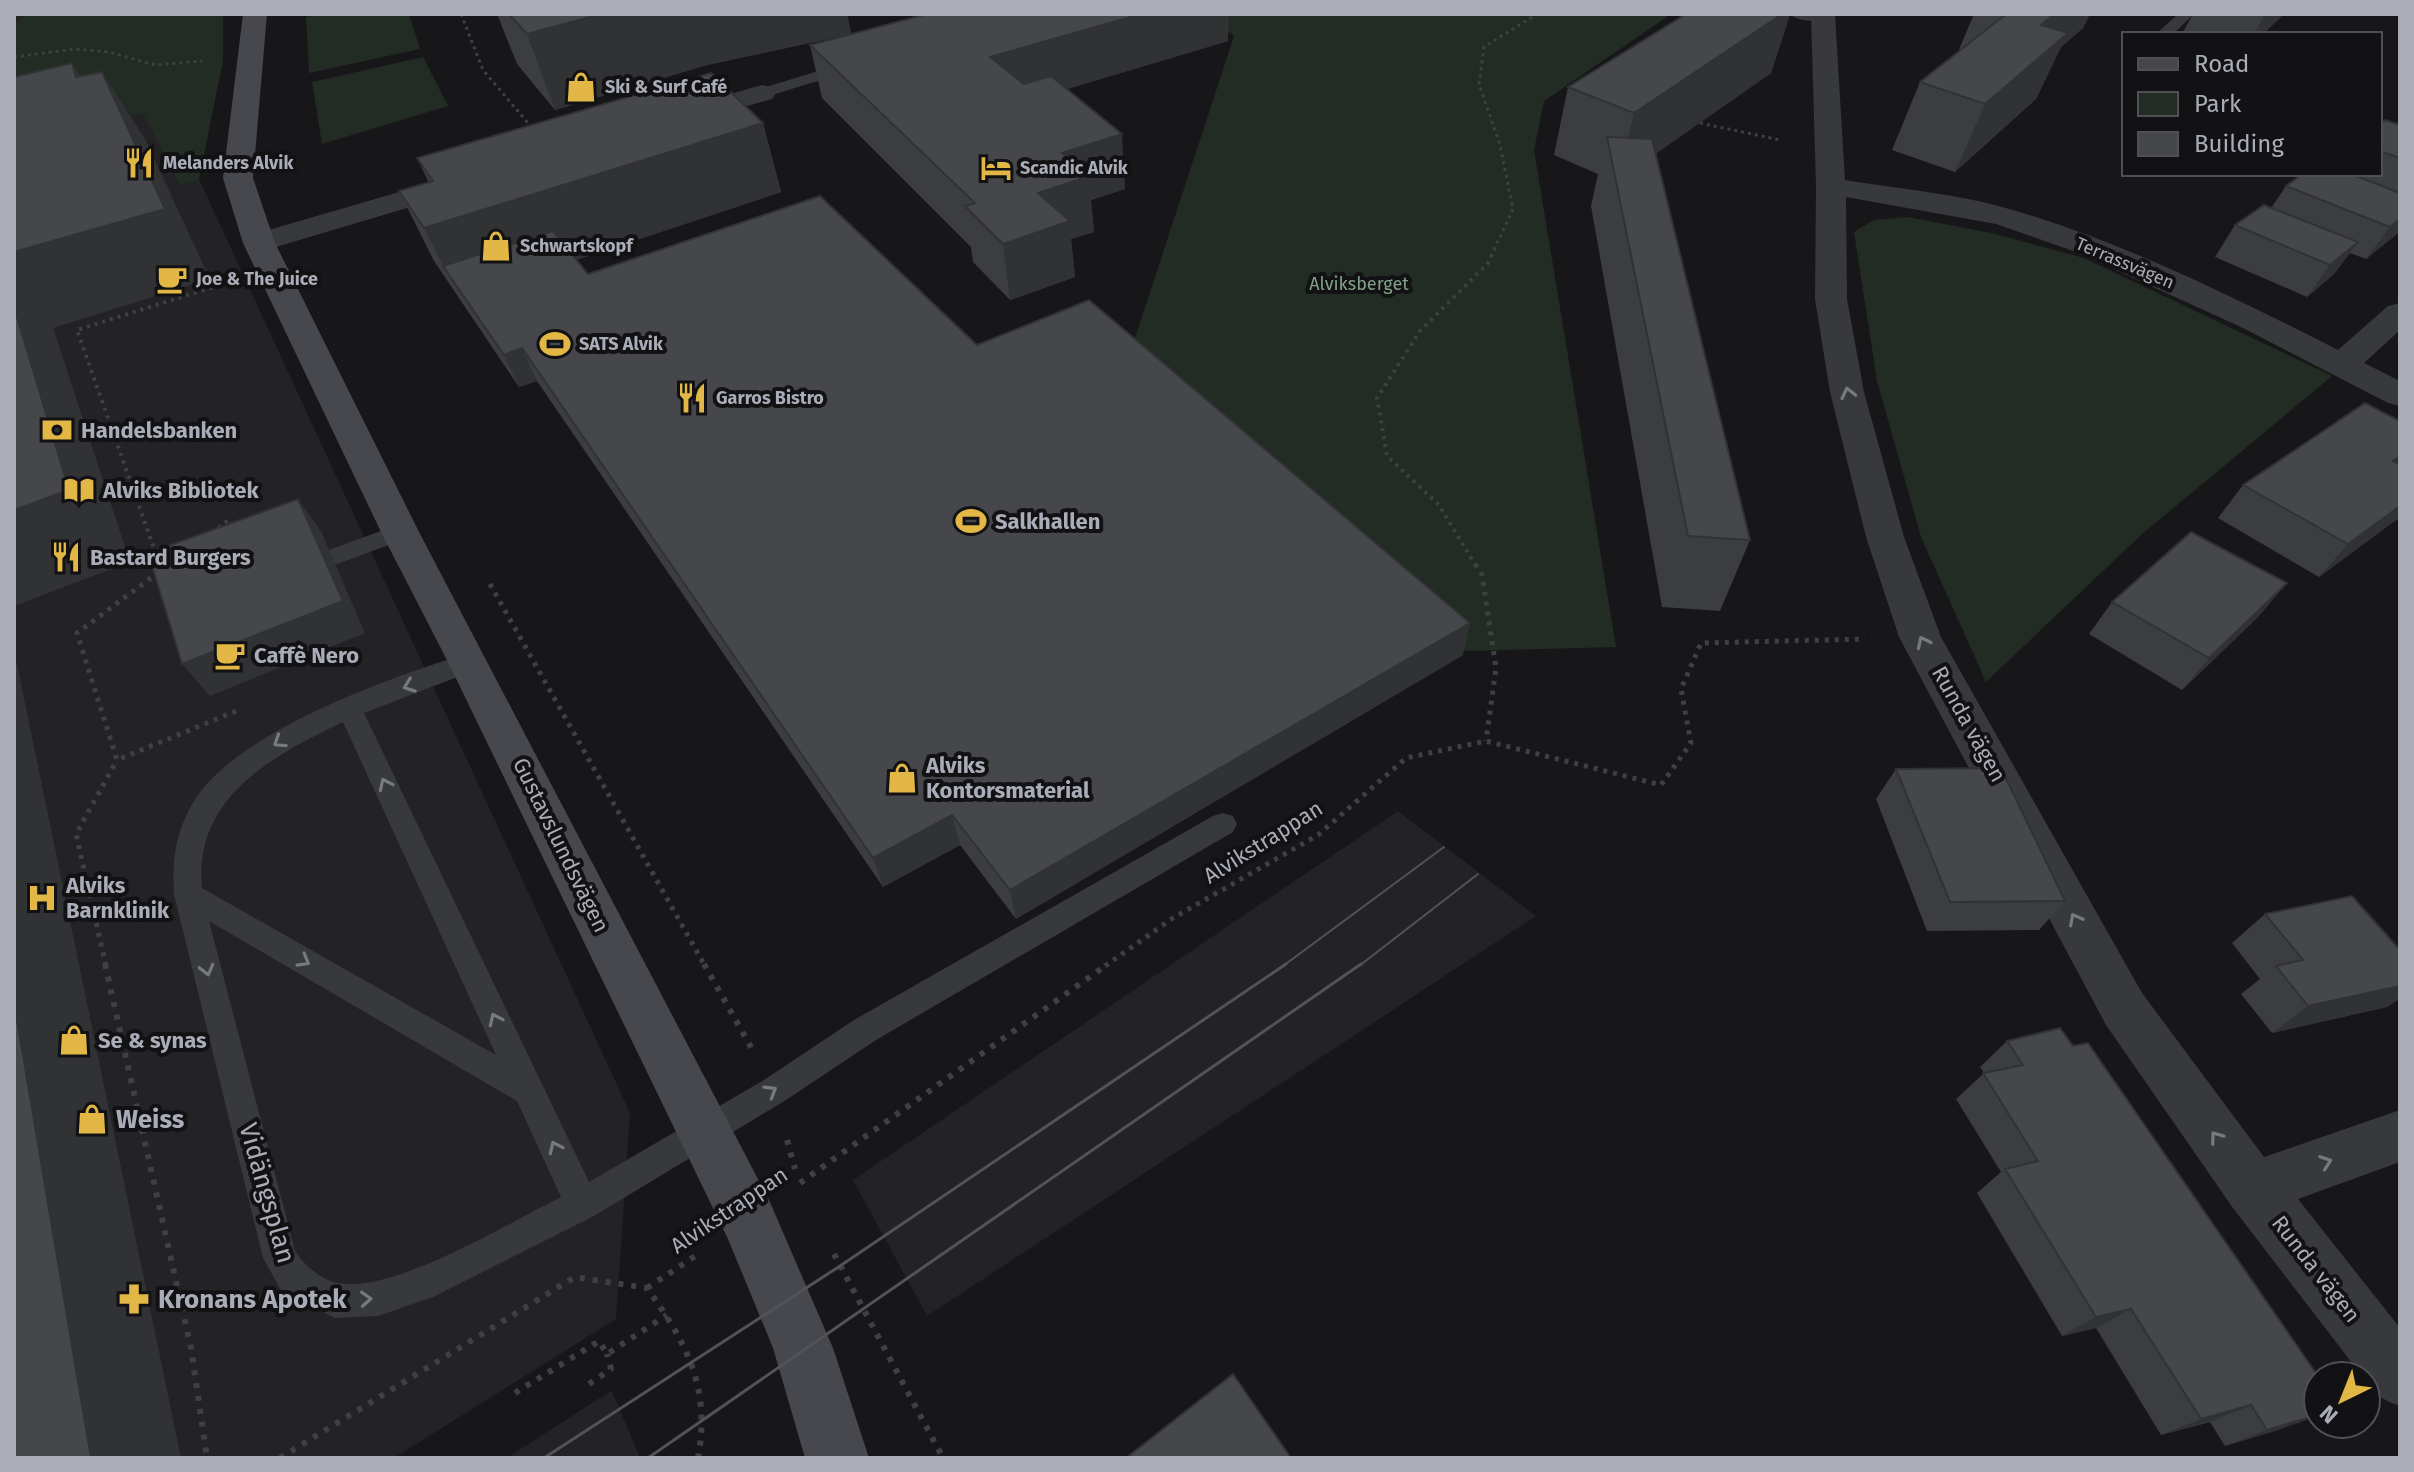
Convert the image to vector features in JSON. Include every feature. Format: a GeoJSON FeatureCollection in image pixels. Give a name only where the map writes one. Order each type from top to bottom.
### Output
{"type":"FeatureCollection","features":[{"type":"Feature","properties":{"kind":"street","name":"Gustavslundsvägen"},"geometry":{"type":"LineString","coordinates":[[255,14],[238,178],[259,243],[400,532],[459,642],[749,1220],[803,1348],[837,1458]]}},
{"type":"Feature","properties":{"kind":"street","name":"Runda vägen"},"geometry":{"type":"LineString","coordinates":[[1814,15],[1831,186],[1831,299],[1847,392],[1885,537],[1920,637],[2124,1009],[2253,1188],[2400,1376]]}},
{"type":"Feature","properties":{"kind":"street"},"geometry":{"type":"LineString","coordinates":[[659,124],[762,93]]}},
{"type":"Feature","properties":{"kind":"street"},"geometry":{"type":"LineString","coordinates":[[259,243],[495,173]]}},
{"type":"Feature","properties":{"kind":"street","name":"Terrassvägen"},"geometry":{"type":"LineString","coordinates":[[1831,186],[2002,216],[2087,245],[2342,364],[2400,395]]}},
{"type":"Feature","properties":{"kind":"street"},"geometry":{"type":"LineString","coordinates":[[2342,364],[2400,313]]}},
{"type":"Feature","properties":{"kind":"street"},"geometry":{"type":"LineString","coordinates":[[2253,1188],[2400,1136]]}},
{"type":"Feature","properties":{"kind":"lane"},"geometry":{"type":"LineString","coordinates":[[2166,32],[2187,14]]}},
{"type":"Feature","properties":{"kind":"lane"},"geometry":{"type":"LineString","coordinates":[[762,93],[864,62]]}},
{"type":"Feature","properties":{"kind":"lane"},"geometry":{"type":"LineString","coordinates":[[337,556],[400,532]]}},
{"type":"Feature","properties":{"kind":"lane","name":"Vidängsplan"},"geometry":{"type":"LineString","coordinates":[[459,642],[349,708],[296,731],[250,762],[210,800],[188,843],[188,894],[280,1258],[293,1278],[335,1301],[378,1299],[421,1285],[582,1204],[775,1090],[865,1030],[1223,824]]}},
{"type":"Feature","properties":{"kind":"lane"},"geometry":{"type":"LineString","coordinates":[[349,708],[582,1204]]}},
{"type":"Feature","properties":{"kind":"lane"},"geometry":{"type":"LineString","coordinates":[[188,894],[528,1090]]}},
{"type":"Feature","properties":{"kind":"path"},"geometry":{"type":"LineString","coordinates":[[461,14],[483,70],[535,131]]}},
{"type":"Feature","properties":{"kind":"path"},"geometry":{"type":"LineString","coordinates":[[1486,741],[1496,668],[1482,575],[1439,505],[1387,456],[1377,398],[1420,331],[1488,263],[1513,209],[1500,145],[1479,84],[1484,47],[1537,14]]}},
{"type":"Feature","properties":{"kind":"path"},"geometry":{"type":"LineString","coordinates":[[14,57],[75,49],[109,52],[155,65],[209,61]]}},
{"type":"Feature","properties":{"kind":"path"},"geometry":{"type":"LineString","coordinates":[[1700,123],[1789,142]]}},
{"type":"Feature","properties":{"kind":"path"},"geometry":{"type":"LineString","coordinates":[[157,555],[77,330],[232,282]]}},
{"type":"Feature","properties":{"kind":"path"},"geometry":{"type":"LineString","coordinates":[[207,536],[230,519]]}},
{"type":"Feature","properties":{"kind":"path"},"geometry":{"type":"LineString","coordinates":[[117,760],[77,633],[162,570]]}},
{"type":"Feature","properties":{"kind":"path"},"geometry":{"type":"LineString","coordinates":[[487,579],[775,1090]]}},
{"type":"Feature","properties":{"kind":"path"},"geometry":{"type":"LineString","coordinates":[[459,642],[500,602]]}},
{"type":"Feature","properties":{"kind":"path","name":"Alvikstrappan"},"geometry":{"type":"LineString","coordinates":[[775,1090],[799,1185],[1173,918],[1318,835],[1406,758],[1486,741],[1661,785],[1691,743],[1681,689],[1701,643],[1920,637]]}},
{"type":"Feature","properties":{"kind":"path"},"geometry":{"type":"LineString","coordinates":[[207,1458],[191,1348],[76,834],[117,760],[247,707]]}},
{"type":"Feature","properties":{"kind":"path","name":"Alvikstrappan"},"geometry":{"type":"LineString","coordinates":[[647,1288],[749,1220]]}},
{"type":"Feature","properties":{"kind":"path"},"geometry":{"type":"LineString","coordinates":[[833,1253],[943,1458]]}},
{"type":"Feature","properties":{"kind":"path"},"geometry":{"type":"LineString","coordinates":[[280,1458],[575,1277],[647,1288],[667,1315],[691,1363],[704,1419],[698,1458]]}},
{"type":"Feature","properties":{"kind":"path"},"geometry":{"type":"LineString","coordinates":[[607,1354],[667,1315]]}},
{"type":"Feature","properties":{"kind":"path"},"geometry":{"type":"LineString","coordinates":[[515,1393],[599,1341],[611,1369],[589,1384]]}},
{"type":"Feature","properties":{"kind":"shaded area"},"geometry":{"type":"Polygon","coordinates":[[[14,14],[223,14],[223,60],[199,179],[630,1113],[616,1319],[394,1458],[14,1458],[14,14]]]}},
{"type":"Feature","properties":{"kind":"shaded area"},"geometry":{"type":"Polygon","coordinates":[[[1398,811],[1536,916],[927,1316],[853,1180],[1398,811]]]}},
{"type":"Feature","properties":{"kind":"shaded area"},"geometry":{"type":"Polygon","coordinates":[[[612,1391],[640,1458],[507,1458],[595,1401],[612,1391]]]}},
{"type":"Feature","properties":{"kind":"green space"},"geometry":{"type":"Polygon","coordinates":[[[37,14],[223,14],[223,60],[199,179],[180,185],[143,113],[14,145],[14,25],[23,17],[37,14]]]}},
{"type":"Feature","properties":{"kind":"green space"},"geometry":{"type":"Polygon","coordinates":[[[322,14],[409,14],[420,49],[309,73],[306,17],[322,14]]]}},
{"type":"Feature","properties":{"kind":"green space","name":"Alviksberget"},"geometry":{"type":"Polygon","coordinates":[[[1206,14],[1666,14],[1667,17],[1544,101],[1534,150],[1616,647],[1465,651],[1134,341],[1234,36],[1206,14]]]}},
{"type":"Feature","properties":{"kind":"green space"},"geometry":{"type":"Polygon","coordinates":[[[423,57],[448,106],[322,144],[312,82],[423,57]]]}},
{"type":"Feature","properties":{"kind":"green space"},"geometry":{"type":"Polygon","coordinates":[[[1908,217],[1991,233],[2084,258],[2332,376],[2141,535],[1986,682],[1921,537],[1877,381],[1854,232],[1874,220],[1908,217]]]}},
{"type":"Feature","properties":{"kind":"building"},"geometry":{"type":"Polygon","coordinates":[[[509,14],[601,14],[527,34],[509,14]]]}},
{"type":"Feature","properties":{"kind":"building"},"geometry":{"type":"Polygon","coordinates":[[[927,14],[1141,14],[990,57],[1024,84],[1051,76],[1122,134],[1062,153],[1090,176],[1038,193],[1070,221],[1003,244],[965,206],[975,203],[810,45],[927,14]]]}},
{"type":"Feature","properties":{"kind":"building"},"geometry":{"type":"Polygon","coordinates":[[[1686,14],[1782,14],[1634,113],[1568,87],[1686,14]]]}},
{"type":"Feature","properties":{"kind":"building"},"geometry":{"type":"Polygon","coordinates":[[[2054,14],[2041,25],[2068,33],[1985,104],[1920,82],[2005,15],[2054,14]]]}},
{"type":"Feature","properties":{"kind":"building"},"geometry":{"type":"Polygon","coordinates":[[[72,63],[76,77],[102,72],[165,209],[14,252],[14,77],[72,63]]]}},
{"type":"Feature","properties":{"kind":"building"},"geometry":{"type":"Polygon","coordinates":[[[711,73],[763,123],[424,228],[399,191],[433,181],[417,158],[711,73]]]}},
{"type":"Feature","properties":{"kind":"building"},"geometry":{"type":"Polygon","coordinates":[[[2385,120],[2400,125],[2400,158],[2382,152],[2382,122],[2385,120]]]}},
{"type":"Feature","properties":{"kind":"building"},"geometry":{"type":"Polygon","coordinates":[[[1607,137],[1652,139],[1750,540],[1688,536],[1607,137]]]}},
{"type":"Feature","properties":{"kind":"building"},"geometry":{"type":"Polygon","coordinates":[[[2299,176],[2356,176],[2400,193],[2400,219],[2390,227],[2286,186],[2299,176]]]}},
{"type":"Feature","properties":{"kind":"building","name":"Salkhallen"},"geometry":{"type":"Polygon","coordinates":[[[820,196],[977,345],[1089,300],[1470,623],[1010,890],[952,815],[873,858],[522,348],[504,355],[443,266],[553,231],[588,274],[820,196]]]}},
{"type":"Feature","properties":{"kind":"building"},"geometry":{"type":"Polygon","coordinates":[[[2264,205],[2358,242],[2330,265],[2235,225],[2264,205]]]}},
{"type":"Feature","properties":{"kind":"building"},"geometry":{"type":"Polygon","coordinates":[[[14,307],[69,490],[14,510],[14,307]]]}},
{"type":"Feature","properties":{"kind":"building"},"geometry":{"type":"Polygon","coordinates":[[[2365,403],[2400,421],[2400,456],[2393,461],[2400,465],[2400,506],[2348,544],[2243,485],[2365,403]]]}},
{"type":"Feature","properties":{"kind":"building"},"geometry":{"type":"Polygon","coordinates":[[[298,499],[343,601],[182,664],[148,553],[298,499]]]}},
{"type":"Feature","properties":{"kind":"building"},"geometry":{"type":"Polygon","coordinates":[[[2191,532],[2287,583],[2209,658],[2112,602],[2191,532]]]}},
{"type":"Feature","properties":{"kind":"building"},"geometry":{"type":"Polygon","coordinates":[[[2001,768],[2065,901],[1950,902],[1896,769],[2001,768]]]}},
{"type":"Feature","properties":{"kind":"building"},"geometry":{"type":"Polygon","coordinates":[[[2352,896],[2400,950],[2400,986],[2308,1006],[2276,966],[2303,960],[2265,914],[2352,896]]]}},
{"type":"Feature","properties":{"kind":"building"},"geometry":{"type":"Polygon","coordinates":[[[14,1002],[91,1458],[14,1458],[14,1002]]]}},
{"type":"Feature","properties":{"kind":"building"},"geometry":{"type":"Polygon","coordinates":[[[2060,1028],[2073,1046],[2088,1043],[2307,1360],[2302,1360],[2302,1420],[2267,1430],[2251,1405],[2201,1419],[2131,1309],[2096,1317],[2005,1169],[2038,1161],[1983,1073],[2023,1065],[2007,1041],[2060,1028]]]}},
{"type":"Feature","properties":{"kind":"building"},"geometry":{"type":"Polygon","coordinates":[[[1233,1374],[1291,1458],[1126,1458],[1233,1374]]]}},
{"type":"Feature","properties":{"kind":"tram line"},"geometry":{"type":"LineString","coordinates":[[1283,966],[1444,847]]}},
{"type":"Feature","properties":{"kind":"tram line"},"geometry":{"type":"LineString","coordinates":[[1359,966],[1478,874]]}},
{"type":"Feature","properties":{"kind":"tram line"},"geometry":{"type":"LineString","coordinates":[[544,1458],[840,1266],[1286,964]]}},
{"type":"Feature","properties":{"kind":"tram line"},"geometry":{"type":"LineString","coordinates":[[648,1458],[1361,964]]}},
{"type":"Feature","properties":{"kind":"place","name":"Ski & Surf Café"},"geometry":{"type":"Point","coordinates":[581,87]}},
{"type":"Feature","properties":{"kind":"place","name":"Melanders Alvik"},"geometry":{"type":"Point","coordinates":[139,163]}},
{"type":"Feature","properties":{"kind":"place","name":"Scandic Alvik"},"geometry":{"type":"Point","coordinates":[996,168]}},
{"type":"Feature","properties":{"kind":"place","name":"Schwartskopf"},"geometry":{"type":"Point","coordinates":[496,246]}},
{"type":"Feature","properties":{"kind":"place","name":"Joe & The Juice"},"geometry":{"type":"Point","coordinates":[172,279]}},
{"type":"Feature","properties":{"kind":"place","name":"SATS Alvik"},"geometry":{"type":"Point","coordinates":[555,344]}},
{"type":"Feature","properties":{"kind":"place","name":"Garros Bistro"},"geometry":{"type":"Point","coordinates":[692,398]}},
{"type":"Feature","properties":{"kind":"place","name":"Handelsbanken"},"geometry":{"type":"Point","coordinates":[57,430]}},
{"type":"Feature","properties":{"kind":"place","name":"Alviks Bibliotek"},"geometry":{"type":"Point","coordinates":[79,490]}},
{"type":"Feature","properties":{"kind":"place","name":"Salkhallen"},"geometry":{"type":"Point","coordinates":[971,521]}},
{"type":"Feature","properties":{"kind":"place","name":"Bastard Burgers"},"geometry":{"type":"Point","coordinates":[66,557]}},
{"type":"Feature","properties":{"kind":"place","name":"Caffè Nero"},"geometry":{"type":"Point","coordinates":[230,655]}},
{"type":"Feature","properties":{"kind":"place","name":"Alviks Kontorsmaterial"},"geometry":{"type":"Point","coordinates":[902,778]}},
{"type":"Feature","properties":{"kind":"place","name":"Alviks Barnklinik"},"geometry":{"type":"Point","coordinates":[42,898]}},
{"type":"Feature","properties":{"kind":"place","name":"Se & synas"},"geometry":{"type":"Point","coordinates":[74,1040]}},
{"type":"Feature","properties":{"kind":"place","name":"Weiss"},"geometry":{"type":"Point","coordinates":[92,1119]}},
{"type":"Feature","properties":{"kind":"place","name":"Kronans Apotek"},"geometry":{"type":"Point","coordinates":[134,1299]}}]}
